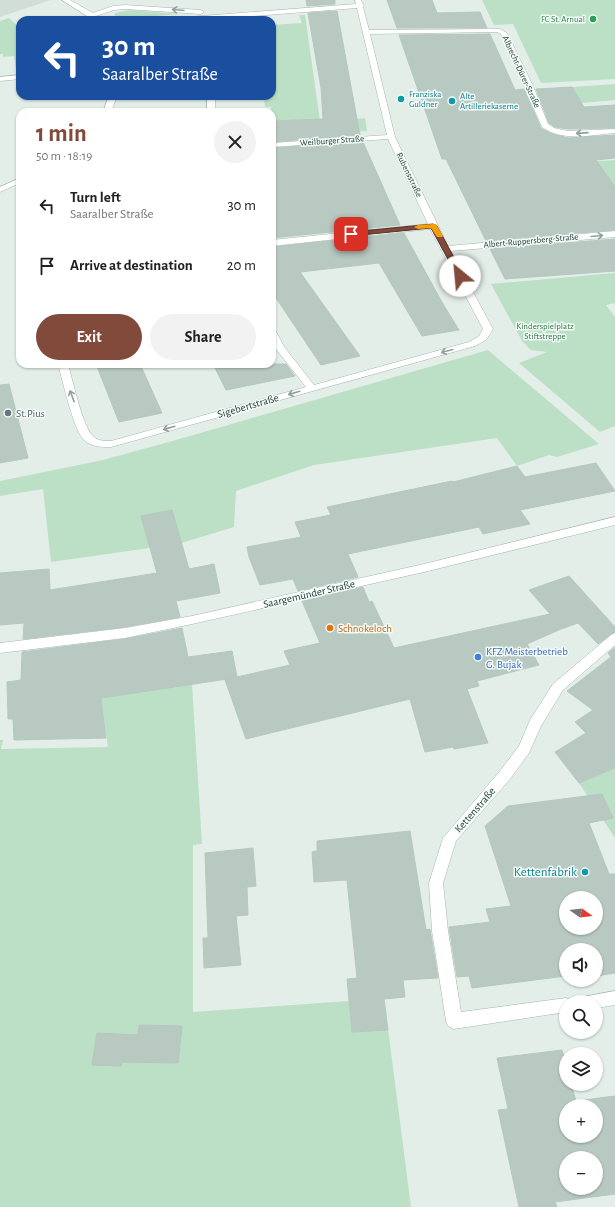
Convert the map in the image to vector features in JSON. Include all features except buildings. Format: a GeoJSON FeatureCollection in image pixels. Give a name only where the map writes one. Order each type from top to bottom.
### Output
{"type":"FeatureCollection","features":[{"type":"Feature","properties":{"kind":"street"},"geometry":{"type":"LineString","coordinates":[[65,0],[92,16]]}},
{"type":"Feature","properties":{"kind":"street"},"geometry":{"type":"LineString","coordinates":[[96,16],[113,8],[125,7],[230,16],[360,3]]}},
{"type":"Feature","properties":{"kind":"street","name":"Rubensstraße"},"geometry":{"type":"LineString","coordinates":[[360,3],[391,137],[433,226],[488,329],[483,338]]}},
{"type":"Feature","properties":{"kind":"street","name":"Albrecht-Dürer-Straße"},"geometry":{"type":"LineString","coordinates":[[367,32],[498,30],[504,33],[529,86],[545,125],[550,130],[566,134],[615,131]]}},
{"type":"Feature","properties":{"kind":"street"},"geometry":{"type":"LineString","coordinates":[[0,79],[16,77]]}},
{"type":"Feature","properties":{"kind":"street","name":"Weilburger Straße"},"geometry":{"type":"LineString","coordinates":[[276,145],[391,137]]}},
{"type":"Feature","properties":{"kind":"street"},"geometry":{"type":"LineString","coordinates":[[0,190],[16,182]]}},
{"type":"Feature","properties":{"kind":"street"},"geometry":{"type":"LineString","coordinates":[[276,243],[433,226]]}},
{"type":"Feature","properties":{"kind":"street","name":"Albert-Ruppersberg-Straße"},"geometry":{"type":"LineString","coordinates":[[446,249],[615,234]]}},
{"type":"Feature","properties":{"kind":"street","name":"Sigebertstraße"},"geometry":{"type":"LineString","coordinates":[[64,368],[87,437],[97,444],[112,444],[472,344],[483,338]]}},
{"type":"Feature","properties":{"kind":"street"},"geometry":{"type":"LineString","coordinates":[[276,340],[281,349],[312,388]]}},
{"type":"Feature","properties":{"kind":"street","name":"Saargemünder Straße"},"geometry":{"type":"LineString","coordinates":[[0,648],[117,634],[192,620],[424,568],[615,521]]}},
{"type":"Feature","properties":{"kind":"street","name":"Kettenstraße"},"geometry":{"type":"LineString","coordinates":[[559,1006],[454,1021],[440,931],[436,883],[450,838],[505,775],[524,749],[535,724],[558,687],[615,638]]}},
{"type":"Feature","properties":{"kind":"street"},"geometry":{"type":"LineString","coordinates":[[603,1000],[615,998]]}},
{"type":"Feature","properties":{"kind":"shaded area"},"geometry":{"type":"Polygon","coordinates":[[[0,0],[51,0],[0,17],[0,0]]]}},
{"type":"Feature","properties":{"kind":"green space"},"geometry":{"type":"Polygon","coordinates":[[[482,0],[615,0],[615,79],[541,83],[513,24],[494,25],[482,0]]]}},
{"type":"Feature","properties":{"kind":"green space"},"geometry":{"type":"Polygon","coordinates":[[[130,10],[180,14],[155,16],[115,16],[115,13],[130,10]]]}},
{"type":"Feature","properties":{"kind":"green space"},"geometry":{"type":"Polygon","coordinates":[[[299,15],[305,15],[321,128],[359,128],[357,119],[365,118],[367,131],[299,136],[296,120],[276,120],[276,108],[265,107],[264,100],[276,100],[276,25],[302,23],[299,15]]]}},
{"type":"Feature","properties":{"kind":"green space"},"geometry":{"type":"Polygon","coordinates":[[[9,18],[16,24],[16,69],[14,56],[3,57],[3,54],[0,54],[0,21],[9,18]]]}},
{"type":"Feature","properties":{"kind":"green space"},"geometry":{"type":"Polygon","coordinates":[[[615,84],[615,100],[581,103],[572,87],[615,84]]]}},
{"type":"Feature","properties":{"kind":"green space"},"geometry":{"type":"Polygon","coordinates":[[[615,160],[615,201],[571,163],[615,160]]]}},
{"type":"Feature","properties":{"kind":"green space","name":"Kinderspielplatz Stiftstreppe"},"geometry":{"type":"Polygon","coordinates":[[[615,273],[615,303],[606,305],[615,317],[615,426],[600,432],[519,363],[547,352],[531,350],[522,341],[491,284],[615,273]]]}},
{"type":"Feature","properties":{"kind":"green space"},"geometry":{"type":"Polygon","coordinates":[[[488,350],[599,444],[557,457],[549,455],[517,466],[497,438],[314,465],[236,491],[234,527],[178,544],[51,562],[43,489],[0,496],[0,481],[103,460],[488,350]]]}},
{"type":"Feature","properties":{"kind":"green space"},"geometry":{"type":"Polygon","coordinates":[[[192,684],[202,844],[193,845],[193,1012],[349,1001],[352,1032],[388,1029],[411,1207],[0,1207],[0,740],[3,740],[1,749],[108,747],[101,698],[192,684]]]}},
{"type":"Feature","properties":{"kind":"green space"},"geometry":{"type":"Polygon","coordinates":[[[615,768],[615,838],[579,783],[615,768]]]}},
{"type":"Feature","properties":{"kind":"slow traffic"},"geometry":{"type":"LineString","coordinates":[[418,227],[433,226],[439,236]]}},
{"type":"Feature","properties":{"kind":"place","name":"FC St. Arnual"},"geometry":{"type":"Point","coordinates":[593,19]}},
{"type":"Feature","properties":{"kind":"place","name":"Franziska Guldner"},"geometry":{"type":"Point","coordinates":[401,99]}},
{"type":"Feature","properties":{"kind":"place","name":"Alte Artilleriekaserne"},"geometry":{"type":"Point","coordinates":[452,101]}},
{"type":"Feature","properties":{"kind":"place","name":"St.Pius"},"geometry":{"type":"Point","coordinates":[8,413]}},
{"type":"Feature","properties":{"kind":"place","name":"Schnokeloch"},"geometry":{"type":"Point","coordinates":[330,628]}},
{"type":"Feature","properties":{"kind":"place","name":"KFZ Meisterbetrieb G. Bujak"},"geometry":{"type":"Point","coordinates":[478,657]}},
{"type":"Feature","properties":{"kind":"place","name":"Kettenfabrik"},"geometry":{"type":"Point","coordinates":[585,872]}},
{"type":"Feature","properties":{"kind":"route"},"geometry":{"type":"LineString","coordinates":[[351,234],[433,226],[460,276]]}}]}
